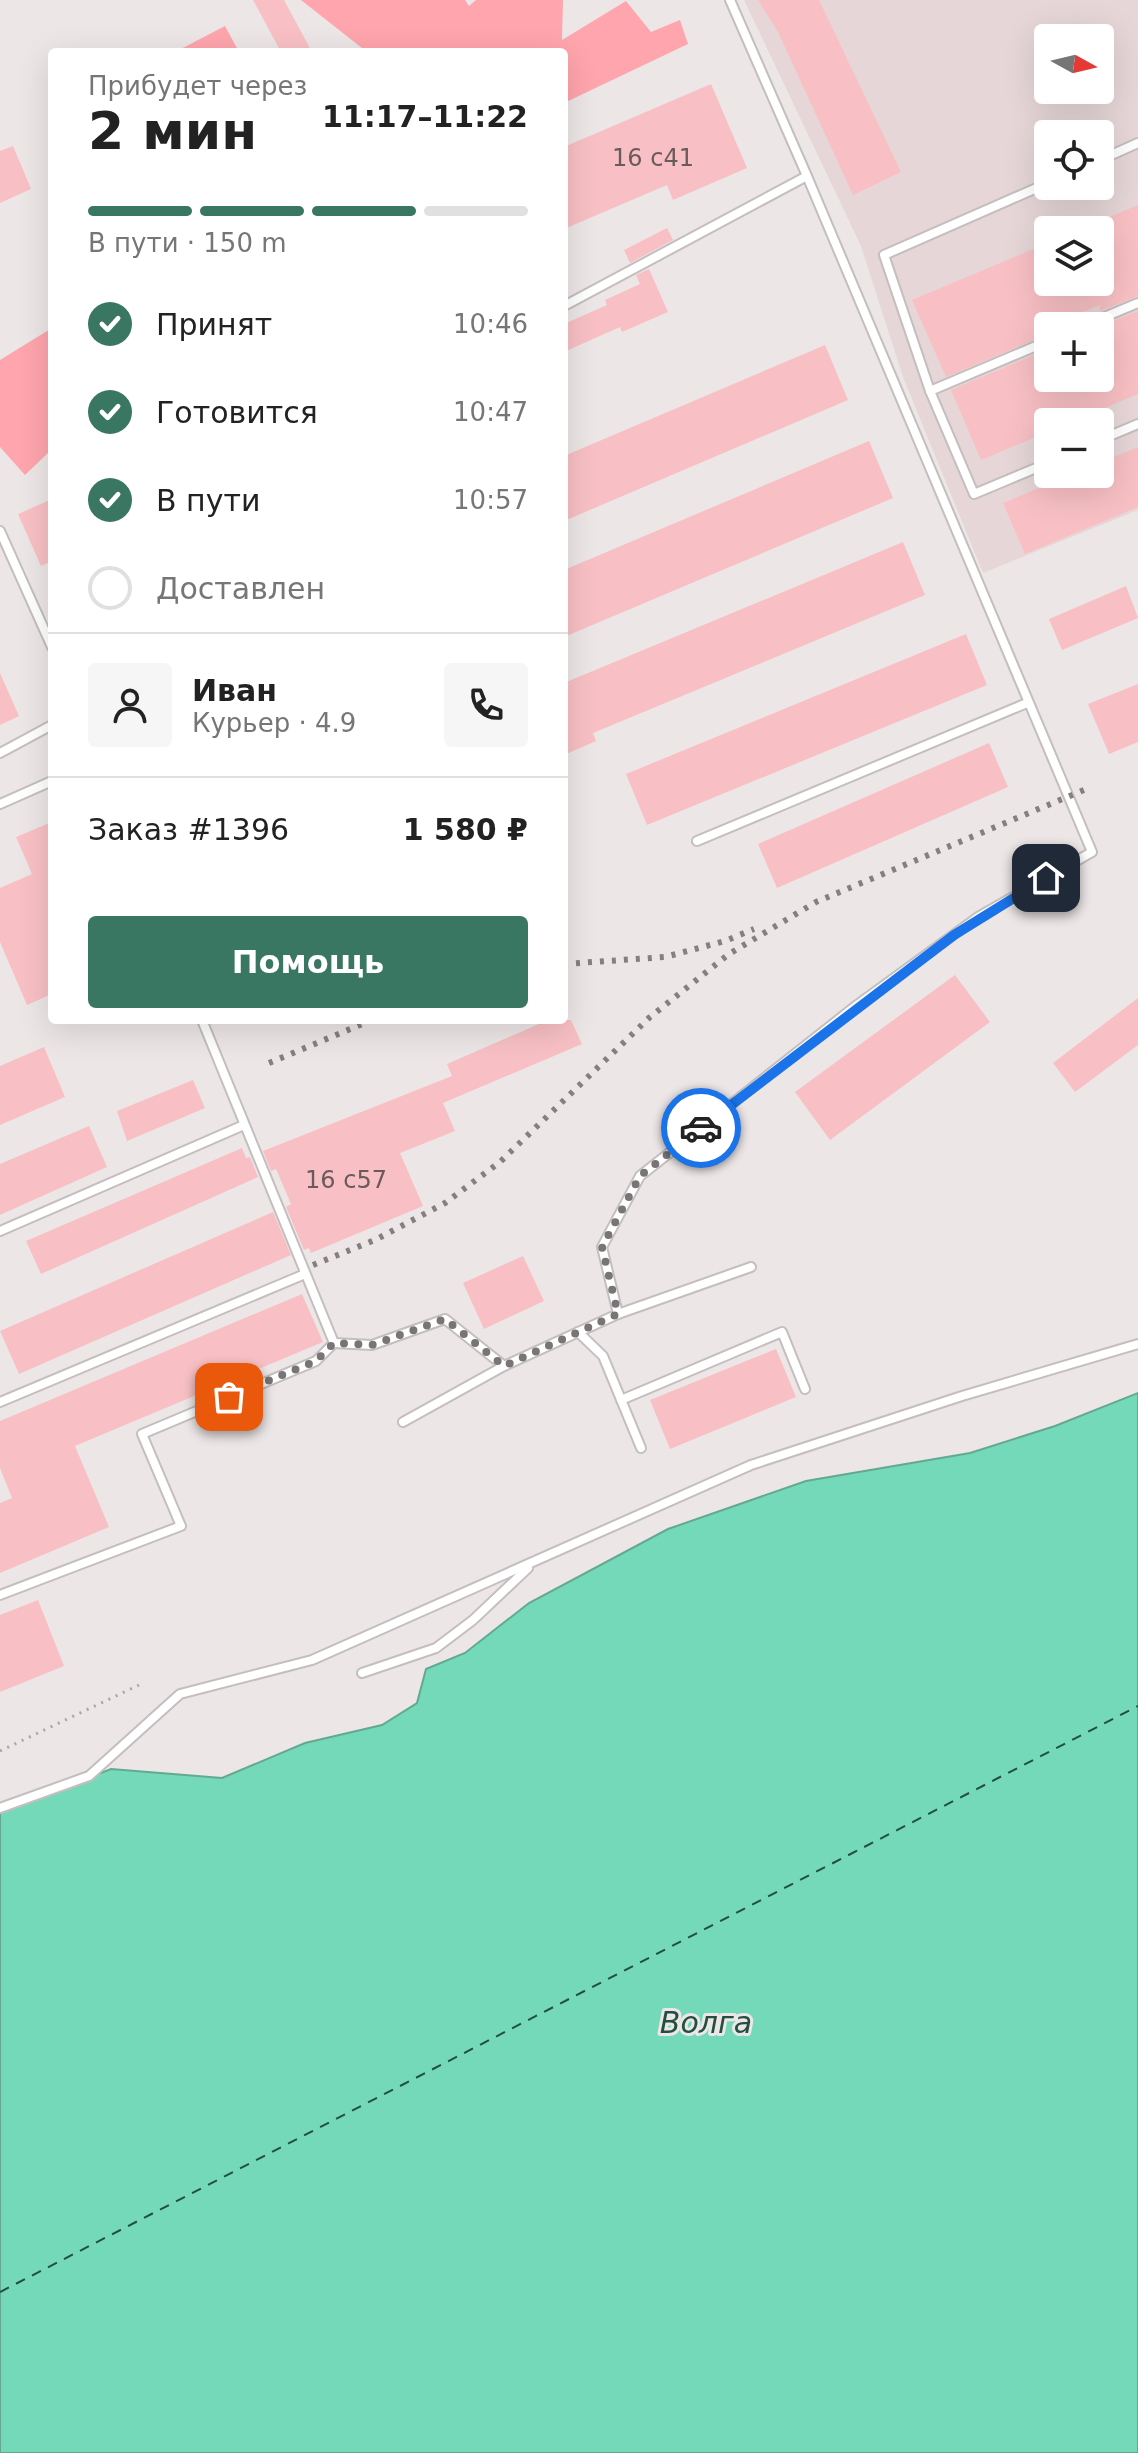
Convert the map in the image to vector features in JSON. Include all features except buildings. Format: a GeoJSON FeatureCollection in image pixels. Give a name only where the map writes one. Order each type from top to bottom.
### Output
{"type":"FeatureCollection","features":[{"type":"Feature","properties":{"kind":"lane"},"geometry":{"type":"LineString","coordinates":[[618,1314],[602,1247],[640,1176],[857,1005],[978,917],[1092,852],[730,0]]}},
{"type":"Feature","properties":{"kind":"lane"},"geometry":{"type":"LineString","coordinates":[[1114,154],[1138,143]]}},
{"type":"Feature","properties":{"kind":"lane"},"geometry":{"type":"LineString","coordinates":[[568,304],[807,176]]}},
{"type":"Feature","properties":{"kind":"lane"},"geometry":{"type":"LineString","coordinates":[[1034,189],[884,255],[930,391],[974,494],[1034,469]]}},
{"type":"Feature","properties":{"kind":"lane"},"geometry":{"type":"LineString","coordinates":[[1114,313],[1138,303]]}},
{"type":"Feature","properties":{"kind":"lane"},"geometry":{"type":"LineString","coordinates":[[930,391],[1034,347]]}},
{"type":"Feature","properties":{"kind":"lane"},"geometry":{"type":"LineString","coordinates":[[1114,434],[1138,424]]}},
{"type":"Feature","properties":{"kind":"lane"},"geometry":{"type":"LineString","coordinates":[[0,531],[48,638]]}},
{"type":"Feature","properties":{"kind":"lane"},"geometry":{"type":"LineString","coordinates":[[697,841],[1027,703]]}},
{"type":"Feature","properties":{"kind":"lane"},"geometry":{"type":"LineString","coordinates":[[0,753],[48,727]]}},
{"type":"Feature","properties":{"kind":"lane"},"geometry":{"type":"LineString","coordinates":[[0,804],[48,783]]}},
{"type":"Feature","properties":{"kind":"lane"},"geometry":{"type":"LineString","coordinates":[[204,1024],[334,1343]]}},
{"type":"Feature","properties":{"kind":"lane"},"geometry":{"type":"LineString","coordinates":[[0,1231],[244,1125]]}},
{"type":"Feature","properties":{"kind":"lane"},"geometry":{"type":"LineString","coordinates":[[403,1422],[504,1366],[618,1314],[751,1267]]}},
{"type":"Feature","properties":{"kind":"lane"},"geometry":{"type":"LineString","coordinates":[[0,1402],[305,1274]]}},
{"type":"Feature","properties":{"kind":"lane"},"geometry":{"type":"LineString","coordinates":[[0,1595],[181,1526],[142,1434],[316,1361],[334,1343],[372,1345],[445,1319],[504,1366]]}},
{"type":"Feature","properties":{"kind":"lane"},"geometry":{"type":"LineString","coordinates":[[578,1332],[603,1356],[641,1448]]}},
{"type":"Feature","properties":{"kind":"lane"},"geometry":{"type":"LineString","coordinates":[[621,1400],[782,1332],[805,1389]]}},
{"type":"Feature","properties":{"kind":"lane"},"geometry":{"type":"LineString","coordinates":[[0,1808],[89,1776],[180,1694],[312,1660],[751,1465],[962,1396],[1138,1344]]}},
{"type":"Feature","properties":{"kind":"lane"},"geometry":{"type":"LineString","coordinates":[[362,1673],[436,1648],[473,1620],[534,1562]]}},
{"type":"Feature","properties":{"kind":"path"},"geometry":{"type":"LineString","coordinates":[[0,1751],[139,1685]]}},
{"type":"Feature","properties":{"kind":"shaded area"},"geometry":{"type":"Polygon","coordinates":[[[301,0],[465,0],[469,6],[476,0],[563,0],[562,40],[626,1],[651,32],[680,20],[688,44],[568,101],[568,48],[362,48],[301,0]]]}},
{"type":"Feature","properties":{"kind":"shaded area"},"geometry":{"type":"Polygon","coordinates":[[[744,0],[1138,0],[1138,510],[983,573],[903,377],[861,246],[744,0]]]}},
{"type":"Feature","properties":{"kind":"shaded area"},"geometry":{"type":"Polygon","coordinates":[[[225,26],[237,48],[183,48],[225,26]]]}},
{"type":"Feature","properties":{"kind":"shaded area"},"geometry":{"type":"Polygon","coordinates":[[[48,330],[48,453],[25,475],[0,447],[0,360],[48,330]]]}},
{"type":"Feature","properties":{"kind":"water","name":"Волга"},"geometry":{"type":"Polygon","coordinates":[[[1138,1393],[1138,2453],[0,2453],[0,1812],[111,1769],[222,1778],[305,1743],[382,1725],[417,1703],[426,1669],[465,1653],[529,1603],[668,1529],[806,1481],[970,1453],[1055,1426],[1138,1393]]]}},
{"type":"Feature","properties":{"kind":"ferry route"},"geometry":{"type":"LineString","coordinates":[[0,2292],[1138,1706]]}},
{"type":"Feature","properties":{"kind":"railway"},"geometry":{"type":"LineString","coordinates":[[313,1265],[375,1240],[445,1203],[500,1162],[650,1017],[729,954],[816,902],[1084,790]]}},
{"type":"Feature","properties":{"kind":"railway"},"geometry":{"type":"LineString","coordinates":[[568,964],[665,957],[725,941],[754,929]]}},
{"type":"Feature","properties":{"kind":"railway"},"geometry":{"type":"LineString","coordinates":[[269,1063],[362,1024]]}},
{"type":"Feature","properties":{"kind":"way so far"},"geometry":{"type":"LineString","coordinates":[[229,1397],[316,1361],[334,1343],[372,1345],[445,1319],[504,1366],[618,1314],[602,1247],[640,1176],[701,1128]]}},
{"type":"Feature","properties":{"kind":"route"},"geometry":{"type":"LineString","coordinates":[[701,1128],[857,1005],[978,917],[1046,878]]}}]}
